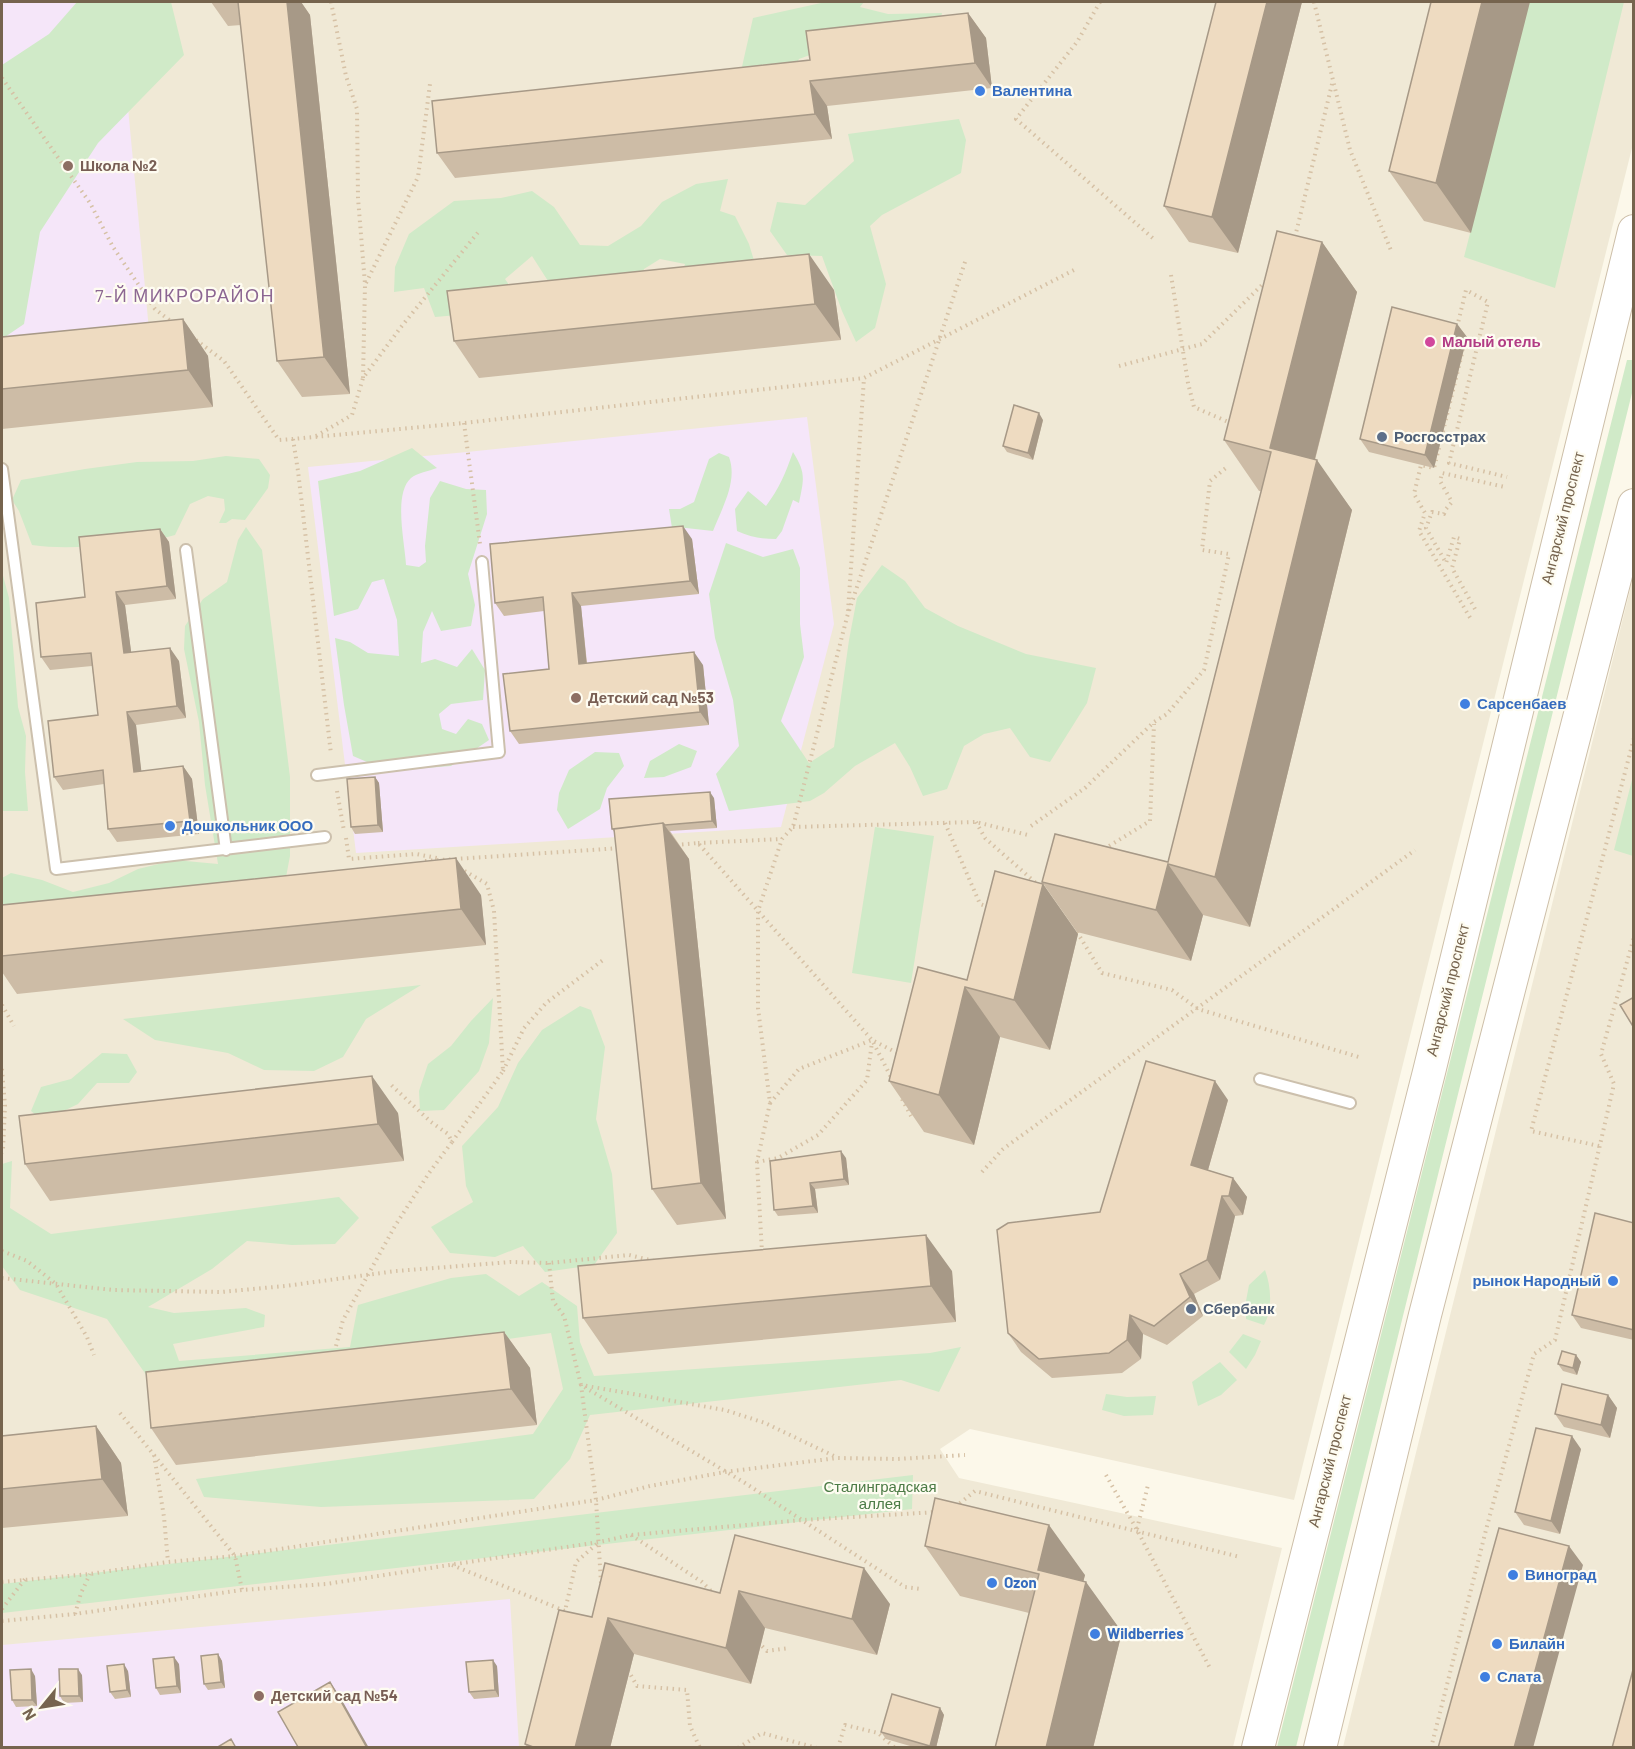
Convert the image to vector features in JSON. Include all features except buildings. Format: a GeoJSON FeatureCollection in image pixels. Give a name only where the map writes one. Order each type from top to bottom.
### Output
{"type":"FeatureCollection","features":[{"type":"Feature","properties":{"kind":"street","name":"Ангарский проспект"},"geometry":{"type":"LineString","coordinates":[[1258,1748],[1429,1072],[1622,326],[1634,231]]}},
{"type":"Feature","properties":{"kind":"street"},"geometry":{"type":"LineString","coordinates":[[1320,1748],[1425,1315],[1634,506]]}},
{"type":"Feature","properties":{"kind":"lane"},"geometry":{"type":"LineString","coordinates":[[2,469],[57,869],[325,837]]}},
{"type":"Feature","properties":{"kind":"lane"},"geometry":{"type":"LineString","coordinates":[[186,550],[226,850]]}},
{"type":"Feature","properties":{"kind":"lane"},"geometry":{"type":"LineString","coordinates":[[317,775],[499,752],[482,562]]}},
{"type":"Feature","properties":{"kind":"lane"},"geometry":{"type":"LineString","coordinates":[[1260,1079],[1350,1103]]}},
{"type":"Feature","properties":{"kind":"path"},"geometry":{"type":"LineString","coordinates":[[314,437],[352,415],[363,378],[365,284],[358,198],[357,109],[346,76],[331,2]]}},
{"type":"Feature","properties":{"kind":"path"},"geometry":{"type":"LineString","coordinates":[[1100,2],[1077,42],[1016,119],[1155,240]]}},
{"type":"Feature","properties":{"kind":"path"},"geometry":{"type":"LineString","coordinates":[[1314,2],[1350,150],[1392,253]]}},
{"type":"Feature","properties":{"kind":"path"},"geometry":{"type":"LineString","coordinates":[[2,78],[90,202],[113,247],[155,309],[181,329]]}},
{"type":"Feature","properties":{"kind":"path"},"geometry":{"type":"LineString","coordinates":[[1295,237],[1333,79]]}},
{"type":"Feature","properties":{"kind":"path"},"geometry":{"type":"LineString","coordinates":[[365,284],[418,177],[430,84]]}},
{"type":"Feature","properties":{"kind":"path"},"geometry":{"type":"LineString","coordinates":[[363,378],[401,327],[480,230]]}},
{"type":"Feature","properties":{"kind":"path"},"geometry":{"type":"LineString","coordinates":[[762,1254],[757,1162],[770,1103],[758,1008],[758,911],[782,839],[793,827],[847,617],[966,259]]}},
{"type":"Feature","properties":{"kind":"path"},"geometry":{"type":"LineString","coordinates":[[189,335],[224,361],[279,440],[464,423],[864,378],[1076,268]]}},
{"type":"Feature","properties":{"kind":"path"},"geometry":{"type":"LineString","coordinates":[[1171,275],[1194,407],[1237,426]]}},
{"type":"Feature","properties":{"kind":"path"},"geometry":{"type":"LineString","coordinates":[[1119,366],[1202,344],[1268,279]]}},
{"type":"Feature","properties":{"kind":"path"},"geometry":{"type":"LineString","coordinates":[[1455,334],[1466,290],[1488,302],[1449,463],[1507,477]]}},
{"type":"Feature","properties":{"kind":"path"},"geometry":{"type":"LineString","coordinates":[[1461,335],[1467,337],[1434,468],[1421,465],[1414,495],[1425,513],[1419,531],[1472,621]]}},
{"type":"Feature","properties":{"kind":"path"},"geometry":{"type":"LineString","coordinates":[[847,617],[864,378]]}},
{"type":"Feature","properties":{"kind":"path"},"geometry":{"type":"LineString","coordinates":[[464,423],[482,562]]}},
{"type":"Feature","properties":{"kind":"path"},"geometry":{"type":"LineString","coordinates":[[292,439],[298,471],[334,773],[349,859],[416,854],[443,859],[450,863]]}},
{"type":"Feature","properties":{"kind":"path"},"geometry":{"type":"LineString","coordinates":[[1030,826],[1085,788],[1154,722],[1167,714],[1204,670],[1229,554],[1202,550],[1210,481],[1227,467]]}},
{"type":"Feature","properties":{"kind":"path"},"geometry":{"type":"LineString","coordinates":[[1475,609],[1452,568],[1460,538],[1454,537],[1446,563],[1426,528],[1432,512],[1444,514],[1452,502],[1440,481],[1442,473],[1505,488]]}},
{"type":"Feature","properties":{"kind":"path"},"geometry":{"type":"LineString","coordinates":[[1097,853],[1150,821],[1154,722]]}},
{"type":"Feature","properties":{"kind":"path"},"geometry":{"type":"LineString","coordinates":[[1599,1146],[1531,1131],[1634,738]]}},
{"type":"Feature","properties":{"kind":"path"},"geometry":{"type":"LineString","coordinates":[[793,827],[976,822],[1028,835]]}},
{"type":"Feature","properties":{"kind":"path"},"geometry":{"type":"LineString","coordinates":[[976,822],[985,838],[1042,888]]}},
{"type":"Feature","properties":{"kind":"path"},"geometry":{"type":"LineString","coordinates":[[945,823],[980,904],[1000,911]]}},
{"type":"Feature","properties":{"kind":"path"},"geometry":{"type":"LineString","coordinates":[[667,845],[782,839]]}},
{"type":"Feature","properties":{"kind":"path"},"geometry":{"type":"LineString","coordinates":[[698,843],[872,1040],[896,1088]]}},
{"type":"Feature","properties":{"kind":"path"},"geometry":{"type":"LineString","coordinates":[[420,862],[625,848]]}},
{"type":"Feature","properties":{"kind":"path"},"geometry":{"type":"LineString","coordinates":[[982,1172],[1003,1149],[1415,850]]}},
{"type":"Feature","properties":{"kind":"path"},"geometry":{"type":"LineString","coordinates":[[458,867],[487,884],[494,911],[503,1071]]}},
{"type":"Feature","properties":{"kind":"path"},"geometry":{"type":"LineString","coordinates":[[1072,924],[1102,973],[1172,990],[1198,1009],[1362,1058]]}},
{"type":"Feature","properties":{"kind":"path"},"geometry":{"type":"LineString","coordinates":[[1431,1748],[1487,1526],[1534,1354],[1555,1340],[1614,1084],[1601,1054],[1634,937]]}},
{"type":"Feature","properties":{"kind":"path"},"geometry":{"type":"LineString","coordinates":[[336,1346],[343,1320],[395,1226],[429,1173],[503,1071],[524,1028],[546,1003],[603,960]]}},
{"type":"Feature","properties":{"kind":"path"},"geometry":{"type":"LineString","coordinates":[[2,1005],[14,1026]]}},
{"type":"Feature","properties":{"kind":"path"},"geometry":{"type":"LineString","coordinates":[[757,1162],[778,1158],[818,1135],[867,1080],[872,1040]]}},
{"type":"Feature","properties":{"kind":"path"},"geometry":{"type":"LineString","coordinates":[[770,1103],[799,1069],[872,1040],[899,1054],[904,1046]]}},
{"type":"Feature","properties":{"kind":"path"},"geometry":{"type":"LineString","coordinates":[[2,1069],[5,1107],[2,1153]]}},
{"type":"Feature","properties":{"kind":"path"},"geometry":{"type":"LineString","coordinates":[[389,1083],[431,1122],[448,1134],[452,1142]]}},
{"type":"Feature","properties":{"kind":"path"},"geometry":{"type":"LineString","coordinates":[[901,1097],[911,1116]]}},
{"type":"Feature","properties":{"kind":"path"},"geometry":{"type":"LineString","coordinates":[[2,1251],[27,1261],[57,1284],[87,1337],[94,1355]]}},
{"type":"Feature","properties":{"kind":"path"},"geometry":{"type":"LineString","coordinates":[[2,1278],[113,1290],[221,1292],[511,1262],[549,1263],[630,1255],[663,1263]]}},
{"type":"Feature","properties":{"kind":"path"},"geometry":{"type":"LineString","coordinates":[[549,1263],[553,1301],[564,1316],[581,1385],[596,1500],[601,1584]]}},
{"type":"Feature","properties":{"kind":"path"},"geometry":{"type":"LineString","coordinates":[[581,1385],[725,1410],[765,1423],[837,1458]]}},
{"type":"Feature","properties":{"kind":"path"},"geometry":{"type":"LineString","coordinates":[[581,1385],[745,1483],[905,1587],[921,1589]]}},
{"type":"Feature","properties":{"kind":"path"},"geometry":{"type":"LineString","coordinates":[[120,1413],[236,1556],[242,1590]]}},
{"type":"Feature","properties":{"kind":"path"},"geometry":{"type":"LineString","coordinates":[[153,1455],[164,1517],[168,1562]]}},
{"type":"Feature","properties":{"kind":"path"},"geometry":{"type":"LineString","coordinates":[[2,1582],[236,1556],[596,1500],[650,1486],[725,1472],[837,1458],[897,1459],[964,1455]]}},
{"type":"Feature","properties":{"kind":"path"},"geometry":{"type":"LineString","coordinates":[[1106,1475],[1211,1670]]}},
{"type":"Feature","properties":{"kind":"path"},"geometry":{"type":"LineString","coordinates":[[1137,1530],[1148,1485]]}},
{"type":"Feature","properties":{"kind":"path"},"geometry":{"type":"LineString","coordinates":[[949,1512],[975,1491],[1240,1557]]}},
{"type":"Feature","properties":{"kind":"path"},"geometry":{"type":"LineString","coordinates":[[2,1621],[75,1614],[242,1590],[326,1584],[599,1542],[631,1535],[802,1520],[940,1512]]}},
{"type":"Feature","properties":{"kind":"path"},"geometry":{"type":"LineString","coordinates":[[631,1535],[702,1582],[718,1599]]}},
{"type":"Feature","properties":{"kind":"path"},"geometry":{"type":"LineString","coordinates":[[562,1621],[576,1562],[599,1542]]}},
{"type":"Feature","properties":{"kind":"path"},"geometry":{"type":"LineString","coordinates":[[450,1564],[575,1615]]}},
{"type":"Feature","properties":{"kind":"path"},"geometry":{"type":"LineString","coordinates":[[75,1614],[90,1574]]}},
{"type":"Feature","properties":{"kind":"path"},"geometry":{"type":"LineString","coordinates":[[2,1609],[25,1579]]}},
{"type":"Feature","properties":{"kind":"path"},"geometry":{"type":"LineString","coordinates":[[750,1634],[767,1651],[789,1648]]}},
{"type":"Feature","properties":{"kind":"path"},"geometry":{"type":"LineString","coordinates":[[626,1666],[638,1686],[687,1690],[690,1726],[700,1748]]}},
{"type":"Feature","properties":{"kind":"path"},"geometry":{"type":"LineString","coordinates":[[838,1748],[845,1725],[878,1732],[895,1748]]}},
{"type":"Feature","properties":{"kind":"path"},"geometry":{"type":"LineString","coordinates":[[738,1748],[762,1733],[817,1748]]}},
{"type":"Feature","properties":{"kind":"shaded area"},"geometry":{"type":"Polygon","coordinates":[[[2,2],[1633,2],[1633,144],[1294,1500],[970,1429],[940,1449],[959,1478],[1282,1548],[1233,1747],[2,1748],[2,2]]]}},
{"type":"Feature","properties":{"kind":"shaded area","name":"Школа №2"},"geometry":{"type":"Polygon","coordinates":[[[2,2],[118,2],[149,330],[2,341],[2,2]]]}},
{"type":"Feature","properties":{"kind":"shaded area","name":"Детский сад №53"},"geometry":{"type":"Polygon","coordinates":[[[807,417],[834,624],[781,827],[356,853],[308,467],[807,417]]]}},
{"type":"Feature","properties":{"kind":"shaded area"},"geometry":{"type":"Polygon","coordinates":[[[1633,578],[1633,1747],[1343,1747],[1633,578]]]}},
{"type":"Feature","properties":{"kind":"shaded area","name":"Детский сад №54"},"geometry":{"type":"Polygon","coordinates":[[[510,1599],[519,1747],[2,1748],[2,1645],[510,1599]]]}},
{"type":"Feature","properties":{"kind":"green space"},"geometry":{"type":"Polygon","coordinates":[[[77,2],[171,2],[184,55],[98,143],[40,232],[24,324],[2,339],[2,65],[49,34],[77,2]]]}},
{"type":"Feature","properties":{"kind":"green space"},"geometry":{"type":"Polygon","coordinates":[[[822,2],[864,2],[860,7],[888,14],[942,13],[938,32],[840,44],[799,59],[789,80],[739,80],[753,18],[822,2]]]}},
{"type":"Feature","properties":{"kind":"green space"},"geometry":{"type":"Polygon","coordinates":[[[1529,2],[1624,2],[1555,288],[1464,257],[1529,2]]]}},
{"type":"Feature","properties":{"kind":"green space"},"geometry":{"type":"Polygon","coordinates":[[[959,119],[966,140],[961,173],[882,215],[870,226],[886,284],[875,328],[856,342],[822,256],[787,255],[770,231],[777,202],[805,205],[854,161],[848,134],[959,119]]]}},
{"type":"Feature","properties":{"kind":"green space"},"geometry":{"type":"Polygon","coordinates":[[[728,179],[720,211],[735,216],[749,244],[762,287],[675,299],[685,264],[660,259],[644,269],[635,307],[564,306],[532,256],[505,279],[526,309],[435,317],[424,288],[394,292],[395,267],[409,234],[454,201],[501,198],[532,191],[554,207],[580,245],[608,246],[641,226],[662,202],[696,184],[728,179]]]}},
{"type":"Feature","properties":{"kind":"green space"},"geometry":{"type":"Polygon","coordinates":[[[1627,360],[1633,360],[1633,389],[1296,1747],[1277,1747],[1627,360]]]}},
{"type":"Feature","properties":{"kind":"green space"},"geometry":{"type":"Polygon","coordinates":[[[412,448],[437,468],[411,478],[402,495],[402,532],[406,565],[419,567],[426,562],[425,546],[430,498],[440,481],[466,489],[486,490],[487,514],[468,574],[475,605],[471,626],[441,631],[432,611],[423,632],[421,663],[435,659],[457,667],[472,649],[485,670],[483,700],[451,704],[439,714],[442,729],[456,734],[468,719],[482,724],[489,740],[451,766],[388,771],[353,756],[335,638],[350,642],[368,653],[399,656],[397,620],[384,579],[372,582],[358,609],[334,616],[318,481],[360,471],[412,448]]]}},
{"type":"Feature","properties":{"kind":"green space"},"geometry":{"type":"Polygon","coordinates":[[[793,452],[802,471],[802,487],[799,503],[793,500],[782,531],[776,539],[766,539],[737,531],[735,509],[748,491],[766,506],[782,480],[793,452]]]}},
{"type":"Feature","properties":{"kind":"green space"},"geometry":{"type":"Polygon","coordinates":[[[719,453],[729,457],[732,475],[728,494],[713,531],[672,528],[669,509],[680,509],[694,502],[709,459],[719,453]]]}},
{"type":"Feature","properties":{"kind":"green space"},"geometry":{"type":"Polygon","coordinates":[[[226,456],[259,459],[270,475],[268,488],[245,520],[232,519],[226,523],[219,523],[225,510],[224,499],[208,496],[190,504],[175,535],[160,539],[84,547],[32,545],[19,511],[12,500],[21,480],[137,462],[193,461],[226,456]]]}},
{"type":"Feature","properties":{"kind":"green space"},"geometry":{"type":"Polygon","coordinates":[[[246,527],[262,550],[290,777],[290,856],[286,877],[2,926],[2,878],[11,873],[42,880],[73,892],[109,883],[138,869],[175,860],[218,864],[205,785],[199,722],[184,649],[185,626],[203,599],[227,582],[238,540],[246,527]]]}},
{"type":"Feature","properties":{"kind":"green space"},"geometry":{"type":"Polygon","coordinates":[[[726,543],[763,557],[793,549],[800,568],[800,624],[804,657],[781,721],[809,763],[834,747],[857,598],[882,565],[905,581],[925,608],[958,626],[1026,654],[1096,668],[1087,703],[1050,762],[1030,757],[1010,728],[984,734],[964,746],[947,789],[923,796],[910,767],[895,743],[855,766],[824,793],[810,801],[729,811],[716,774],[739,746],[733,700],[715,638],[709,594],[726,543]]]}},
{"type":"Feature","properties":{"kind":"green space"},"geometry":{"type":"Polygon","coordinates":[[[2,572],[9,598],[18,707],[26,736],[25,772],[28,811],[2,811],[2,572]]]}},
{"type":"Feature","properties":{"kind":"green space"},"geometry":{"type":"Polygon","coordinates":[[[679,744],[697,751],[691,767],[664,777],[644,778],[650,761],[679,744]]]}},
{"type":"Feature","properties":{"kind":"green space"},"geometry":{"type":"Polygon","coordinates":[[[595,752],[619,753],[624,766],[607,788],[600,809],[568,829],[557,810],[559,793],[569,770],[595,752]]]}},
{"type":"Feature","properties":{"kind":"green space"},"geometry":{"type":"Polygon","coordinates":[[[1633,776],[1634,856],[1614,850],[1633,776]]]}},
{"type":"Feature","properties":{"kind":"green space"},"geometry":{"type":"Polygon","coordinates":[[[875,827],[934,836],[911,983],[852,973],[875,827]]]}},
{"type":"Feature","properties":{"kind":"green space"},"geometry":{"type":"Polygon","coordinates":[[[421,985],[366,1019],[343,1057],[314,1071],[264,1070],[228,1053],[155,1040],[123,1019],[421,985]]]}},
{"type":"Feature","properties":{"kind":"green space"},"geometry":{"type":"Polygon","coordinates":[[[493,998],[489,1043],[479,1071],[444,1110],[420,1111],[419,1091],[428,1064],[451,1046],[493,998]]]}},
{"type":"Feature","properties":{"kind":"green space"},"geometry":{"type":"Polygon","coordinates":[[[580,1006],[591,1010],[605,1047],[596,1119],[612,1174],[617,1233],[594,1265],[545,1272],[523,1246],[495,1257],[450,1253],[431,1227],[473,1202],[466,1186],[462,1146],[498,1107],[518,1063],[542,1030],[580,1006]]]}},
{"type":"Feature","properties":{"kind":"green space"},"geometry":{"type":"Polygon","coordinates":[[[102,1053],[127,1054],[137,1072],[129,1083],[97,1083],[78,1104],[43,1121],[31,1111],[41,1087],[71,1079],[102,1053]]]}},
{"type":"Feature","properties":{"kind":"green space"},"geometry":{"type":"Polygon","coordinates":[[[12,1161],[10,1208],[51,1234],[339,1197],[359,1218],[335,1244],[292,1245],[247,1241],[212,1269],[148,1307],[174,1313],[246,1308],[265,1315],[264,1327],[173,1344],[179,1361],[350,1347],[358,1305],[451,1278],[486,1274],[519,1296],[542,1282],[577,1306],[580,1342],[594,1376],[930,1353],[961,1347],[939,1392],[901,1380],[590,1415],[570,1459],[534,1499],[321,1507],[204,1497],[196,1479],[533,1434],[563,1389],[551,1333],[156,1389],[107,1319],[20,1290],[2,1266],[2,1164],[12,1161]]]}},
{"type":"Feature","properties":{"kind":"green space"},"geometry":{"type":"Polygon","coordinates":[[[1265,1270],[1270,1297],[1269,1312],[1264,1325],[1246,1319],[1246,1301],[1249,1285],[1265,1270]]]}},
{"type":"Feature","properties":{"kind":"green space"},"geometry":{"type":"Polygon","coordinates":[[[1243,1334],[1261,1341],[1246,1369],[1229,1352],[1243,1334]]]}},
{"type":"Feature","properties":{"kind":"green space"},"geometry":{"type":"Polygon","coordinates":[[[1220,1362],[1237,1380],[1221,1395],[1198,1406],[1192,1382],[1220,1362]]]}},
{"type":"Feature","properties":{"kind":"green space"},"geometry":{"type":"Polygon","coordinates":[[[1106,1394],[1127,1397],[1156,1396],[1153,1415],[1124,1416],[1102,1410],[1106,1394]]]}},
{"type":"Feature","properties":{"kind":"green space","name":"Сталинградская аллея"},"geometry":{"type":"Polygon","coordinates":[[[913,1475],[912,1509],[2,1613],[2,1584],[913,1475]]]}},
{"type":"Feature","properties":{"kind":"place","name":"Валентина"},"geometry":{"type":"Point","coordinates":[980,91]}},
{"type":"Feature","properties":{"kind":"place","name":"Школа №2"},"geometry":{"type":"Point","coordinates":[68,166]}},
{"type":"Feature","properties":{"kind":"place","name":"Малый отель"},"geometry":{"type":"Point","coordinates":[1430,342]}},
{"type":"Feature","properties":{"kind":"place","name":"Росгосстрах"},"geometry":{"type":"Point","coordinates":[1382,437]}},
{"type":"Feature","properties":{"kind":"place","name":"Детский сад №53"},"geometry":{"type":"Point","coordinates":[576,698]}},
{"type":"Feature","properties":{"kind":"place","name":"Сарсенбаев"},"geometry":{"type":"Point","coordinates":[1465,704]}},
{"type":"Feature","properties":{"kind":"place","name":"Дошкольник ООО"},"geometry":{"type":"Point","coordinates":[170,826]}},
{"type":"Feature","properties":{"kind":"place","name":"рынок Народный"},"geometry":{"type":"Point","coordinates":[1613,1281]}},
{"type":"Feature","properties":{"kind":"place","name":"Сбербанк"},"geometry":{"type":"Point","coordinates":[1191,1309]}},
{"type":"Feature","properties":{"kind":"place","name":"Виноград"},"geometry":{"type":"Point","coordinates":[1513,1575]}},
{"type":"Feature","properties":{"kind":"place","name":"Ozon"},"geometry":{"type":"Point","coordinates":[992,1583]}},
{"type":"Feature","properties":{"kind":"place","name":"Wildberries"},"geometry":{"type":"Point","coordinates":[1095,1634]}},
{"type":"Feature","properties":{"kind":"place","name":"Билайн"},"geometry":{"type":"Point","coordinates":[1497,1644]}},
{"type":"Feature","properties":{"kind":"place","name":"Слата"},"geometry":{"type":"Point","coordinates":[1485,1677]}},
{"type":"Feature","properties":{"kind":"place","name":"Детский сад №54"},"geometry":{"type":"Point","coordinates":[259,1696]}},
{"type":"Feature","properties":{"kind":"district","name":"7-Й МИКРОРАЙОН"},"geometry":{"type":"Point","coordinates":[185,296]}}]}
